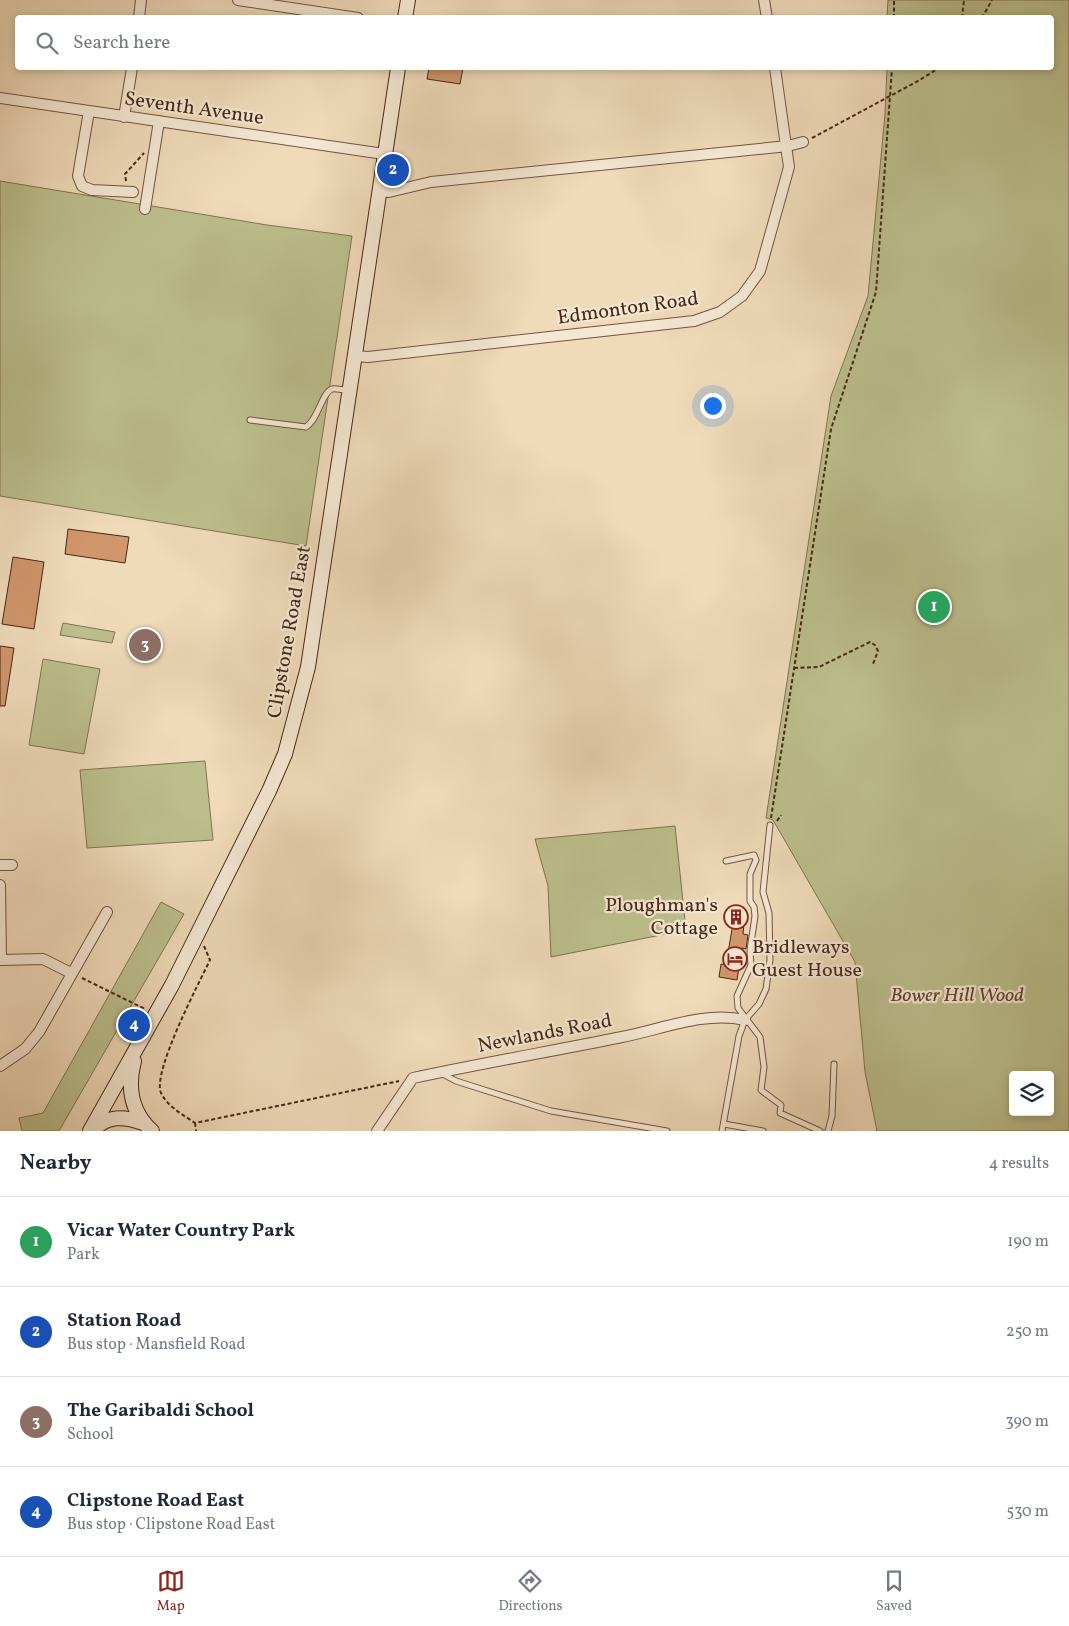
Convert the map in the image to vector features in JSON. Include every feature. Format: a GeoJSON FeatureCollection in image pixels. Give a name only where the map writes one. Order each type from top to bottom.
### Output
{"type":"FeatureCollection","features":[{"type":"Feature","properties":{"kind":"main road"},"geometry":{"type":"LineString","coordinates":[[406,15],[408,0]]}},
{"type":"Feature","properties":{"kind":"main road","name":"Clipstone Road East"},"geometry":{"type":"LineString","coordinates":[[91,1131],[156,1015],[269,791],[286,754],[297,716],[308,667],[355,356],[365,276],[398,70]]}},
{"type":"Feature","properties":{"kind":"main road","name":"Clipstone Road East"},"geometry":{"type":"LineString","coordinates":[[137,1051],[131,1073],[130,1092],[134,1106],[147,1127]]}},
{"type":"Feature","properties":{"kind":"main road","name":"Clipstone Road East"},"geometry":{"type":"LineString","coordinates":[[91,1131],[102,1122],[126,1117],[147,1127]]}},
{"type":"Feature","properties":{"kind":"street"},"geometry":{"type":"LineString","coordinates":[[139,15],[141,0]]}},
{"type":"Feature","properties":{"kind":"street"},"geometry":{"type":"LineString","coordinates":[[238,0],[266,2],[341,15]]}},
{"type":"Feature","properties":{"kind":"street"},"geometry":{"type":"LineString","coordinates":[[764,0],[766,15]]}},
{"type":"Feature","properties":{"kind":"street"},"geometry":{"type":"LineString","coordinates":[[124,117],[132,70]]}},
{"type":"Feature","properties":{"kind":"street","name":"Edmonton Road"},"geometry":{"type":"LineString","coordinates":[[355,356],[368,357],[694,320],[720,312],[742,296],[760,270],[789,167],[788,146],[775,70]]}},
{"type":"Feature","properties":{"kind":"street","name":"Seventh Avenue"},"geometry":{"type":"LineString","coordinates":[[0,98],[384,154]]}},
{"type":"Feature","properties":{"kind":"street"},"geometry":{"type":"LineString","coordinates":[[89,111],[78,176],[82,186],[92,190],[133,192]]}},
{"type":"Feature","properties":{"kind":"street"},"geometry":{"type":"LineString","coordinates":[[145,209],[159,121]]}},
{"type":"Feature","properties":{"kind":"street"},"geometry":{"type":"LineString","coordinates":[[378,191],[389,192],[431,182],[788,146],[803,142]]}},
{"type":"Feature","properties":{"kind":"street"},"geometry":{"type":"LineString","coordinates":[[0,866],[12,865]]}},
{"type":"Feature","properties":{"kind":"street"},"geometry":{"type":"LineString","coordinates":[[0,885],[1,960],[43,959],[71,973]]}},
{"type":"Feature","properties":{"kind":"street"},"geometry":{"type":"LineString","coordinates":[[0,1066],[31,1043],[107,912]]}},
{"type":"Feature","properties":{"kind":"street","name":"Newlands Road"},"geometry":{"type":"LineString","coordinates":[[413,1078],[625,1037],[688,1021],[726,1016],[745,1020]]}},
{"type":"Feature","properties":{"kind":"street"},"geometry":{"type":"LineString","coordinates":[[378,1131],[413,1078]]}},
{"type":"Feature","properties":{"kind":"lane"},"geometry":{"type":"LineString","coordinates":[[250,420],[306,427],[317,416],[328,392],[332,390],[349,391]]}},
{"type":"Feature","properties":{"kind":"lane"},"geometry":{"type":"LineString","coordinates":[[722,1131],[739,1036],[745,1020],[759,1004],[766,989],[770,960],[769,914],[763,892],[770,825]]}},
{"type":"Feature","properties":{"kind":"lane"},"geometry":{"type":"LineString","coordinates":[[726,861],[754,855],[756,860],[750,874],[750,901],[754,907],[750,950],[751,965],[737,996],[738,1008],[745,1020],[760,1037],[764,1067],[761,1090],[781,1105],[780,1113],[820,1131]]}},
{"type":"Feature","properties":{"kind":"lane"},"geometry":{"type":"LineString","coordinates":[[828,1131],[832,1116],[834,1064]]}},
{"type":"Feature","properties":{"kind":"lane"},"geometry":{"type":"LineString","coordinates":[[440,1072],[456,1081],[551,1111],[667,1131]]}},
{"type":"Feature","properties":{"kind":"lane"},"geometry":{"type":"LineString","coordinates":[[724,1124],[763,1131]]}},
{"type":"Feature","properties":{"kind":"path"},"geometry":{"type":"LineString","coordinates":[[894,0],[894,15]]}},
{"type":"Feature","properties":{"kind":"path"},"geometry":{"type":"LineString","coordinates":[[962,15],[964,0]]}},
{"type":"Feature","properties":{"kind":"path"},"geometry":{"type":"LineString","coordinates":[[984,15],[992,0]]}},
{"type":"Feature","properties":{"kind":"path"},"geometry":{"type":"LineString","coordinates":[[770,825],[831,429],[876,292],[892,70]]}},
{"type":"Feature","properties":{"kind":"path"},"geometry":{"type":"LineString","coordinates":[[803,142],[847,121],[935,70]]}},
{"type":"Feature","properties":{"kind":"path"},"geometry":{"type":"LineString","coordinates":[[133,192],[126,184],[126,174],[156,140]]}},
{"type":"Feature","properties":{"kind":"path"},"geometry":{"type":"LineString","coordinates":[[794,668],[819,667],[870,642],[875,644],[878,651],[873,664]]}},
{"type":"Feature","properties":{"kind":"path"},"geometry":{"type":"LineString","coordinates":[[196,1131],[195,1124],[169,1105],[160,1091],[160,1074],[210,960],[198,933]]}},
{"type":"Feature","properties":{"kind":"path"},"geometry":{"type":"LineString","coordinates":[[71,973],[113,992],[156,1015]]}},
{"type":"Feature","properties":{"kind":"path"},"geometry":{"type":"LineString","coordinates":[[195,1124],[413,1078]]}},
{"type":"Feature","properties":{"kind":"green space","name":"Bower Hill Wood"},"geometry":{"type":"Polygon","coordinates":[[[888,0],[1069,0],[1069,1131],[877,1131],[865,1072],[855,962],[773,820],[766,818],[831,396],[868,296],[885,114],[887,70],[1054,70],[1054,15],[887,15],[888,0]]]}},
{"type":"Feature","properties":{"kind":"green space"},"geometry":{"type":"Polygon","coordinates":[[[0,181],[267,225],[352,236],[306,546],[0,496],[0,181]]]}},
{"type":"Feature","properties":{"kind":"green space"},"geometry":{"type":"Polygon","coordinates":[[[63,623],[115,632],[112,643],[60,635],[63,623]]]}},
{"type":"Feature","properties":{"kind":"green space"},"geometry":{"type":"Polygon","coordinates":[[[43,659],[100,669],[84,754],[29,745],[43,659]]]}},
{"type":"Feature","properties":{"kind":"green space"},"geometry":{"type":"Polygon","coordinates":[[[205,761],[213,840],[87,848],[80,770],[205,761]]]}},
{"type":"Feature","properties":{"kind":"green space"},"geometry":{"type":"Polygon","coordinates":[[[675,826],[686,930],[551,957],[548,886],[535,839],[675,826]]]}},
{"type":"Feature","properties":{"kind":"green space"},"geometry":{"type":"Polygon","coordinates":[[[161,902],[184,914],[59,1131],[22,1131],[19,1118],[43,1113],[161,902]]]}},
{"type":"Feature","properties":{"kind":"building"},"geometry":{"type":"Polygon","coordinates":[[[429,70],[463,70],[460,84],[427,79],[429,70]]]}},
{"type":"Feature","properties":{"kind":"building"},"geometry":{"type":"Polygon","coordinates":[[[68,529],[129,537],[125,563],[65,554],[68,529]]]}},
{"type":"Feature","properties":{"kind":"building"},"geometry":{"type":"Polygon","coordinates":[[[13,557],[44,562],[34,629],[2,624],[13,557]]]}},
{"type":"Feature","properties":{"kind":"building"},"geometry":{"type":"Polygon","coordinates":[[[0,646],[14,648],[5,706],[0,706],[0,646]]]}},
{"type":"Feature","properties":{"kind":"building","name":"Bridleways Guest House"},"geometry":{"type":"Polygon","coordinates":[[[728,908],[740,909],[740,912],[745,913],[743,934],[748,935],[746,949],[742,948],[737,980],[719,977],[721,964],[726,965],[733,923],[727,923],[728,908]]]}},
{"type":"Feature","properties":{"kind":"place","name":"Station Road"},"geometry":{"type":"Point","coordinates":[393,170]}},
{"type":"Feature","properties":{"kind":"place","name":"Vicar Water Country Park"},"geometry":{"type":"Point","coordinates":[934,607]}},
{"type":"Feature","properties":{"kind":"place","name":"The Garibaldi School"},"geometry":{"type":"Point","coordinates":[145,645]}},
{"type":"Feature","properties":{"kind":"place","name":"Ploughman's Cottage"},"geometry":{"type":"Point","coordinates":[736,917]}},
{"type":"Feature","properties":{"kind":"place","name":"Bridleways Guest House"},"geometry":{"type":"Point","coordinates":[735,959]}},
{"type":"Feature","properties":{"kind":"place","name":"Clipstone Road East"},"geometry":{"type":"Point","coordinates":[134,1025]}}]}
